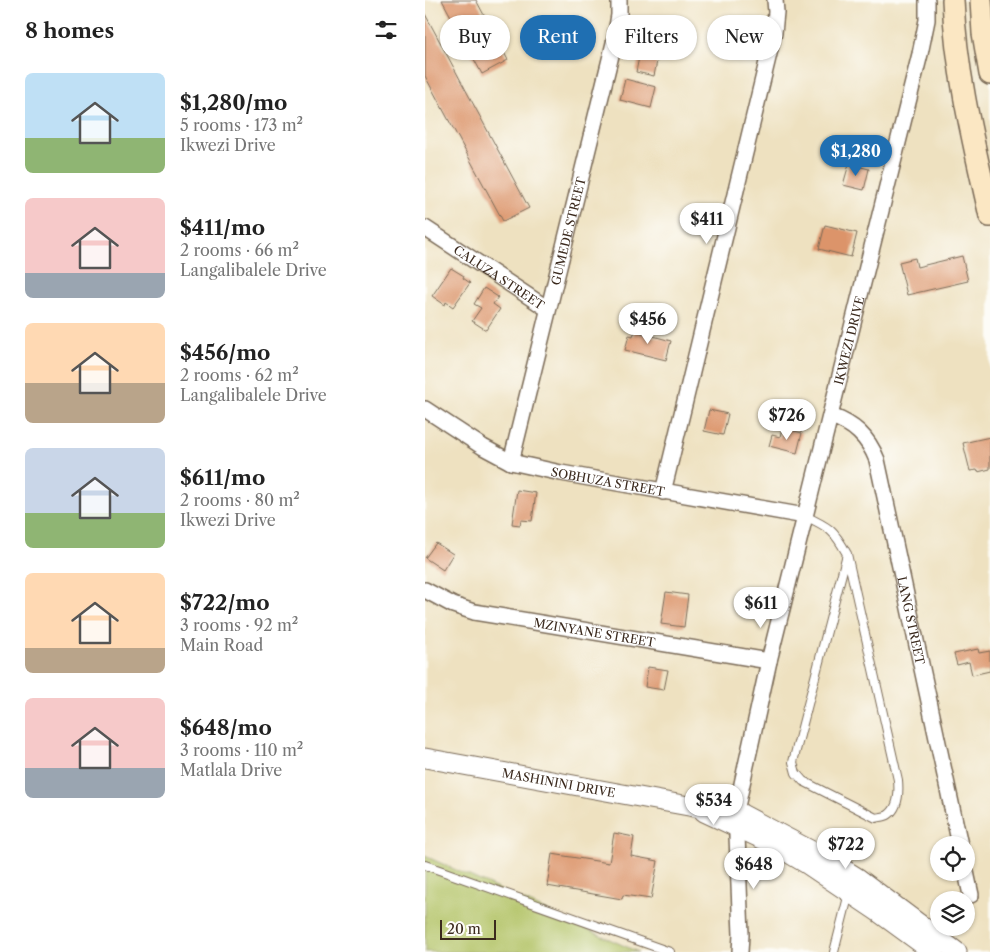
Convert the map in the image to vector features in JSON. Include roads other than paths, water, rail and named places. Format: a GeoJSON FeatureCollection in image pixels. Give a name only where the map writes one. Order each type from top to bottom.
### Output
{"type":"FeatureCollection","features":[{"type":"Feature","properties":{"kind":"main road"},"geometry":{"type":"LineString","coordinates":[[953,0],[961,74],[990,216]]}},
{"type":"Feature","properties":{"kind":"main road"},"geometry":{"type":"LineString","coordinates":[[981,0],[983,33],[990,74]]}},
{"type":"Feature","properties":{"kind":"street","name":"GUMEDE STREET"},"geometry":{"type":"LineString","coordinates":[[511,462],[615,39],[619,15],[619,0]]}},
{"type":"Feature","properties":{"kind":"street"},"geometry":{"type":"LineString","coordinates":[[663,492],[774,33],[775,0]]}},
{"type":"Feature","properties":{"kind":"street","name":"IKWEZI DRIVE"},"geometry":{"type":"LineString","coordinates":[[740,952],[741,935],[736,819],[769,661],[920,54],[927,20],[927,0]]}},
{"type":"Feature","properties":{"kind":"street","name":"CALUZA STREET"},"geometry":{"type":"LineString","coordinates":[[425,228],[548,310]]}},
{"type":"Feature","properties":{"kind":"street","name":"SOBHUZA STREET"},"geometry":{"type":"LineString","coordinates":[[425,409],[483,447],[511,462],[663,492],[805,516]]}},
{"type":"Feature","properties":{"kind":"street","name":"LANG STREET"},"geometry":{"type":"LineString","coordinates":[[831,416],[855,428],[872,448],[877,460],[958,836]]}},
{"type":"Feature","properties":{"kind":"street","name":"MZINYANE STREET"},"geometry":{"type":"LineString","coordinates":[[425,590],[453,605],[474,612],[769,661]]}},
{"type":"Feature","properties":{"kind":"street","name":"MASHININI DRIVE"},"geometry":{"type":"LineString","coordinates":[[425,758],[694,807],[736,819]]}},
{"type":"Feature","properties":{"kind":"street"},"geometry":{"type":"LineString","coordinates":[[736,819],[877,910],[933,952]]}},
{"type":"Feature","properties":{"kind":"street"},"geometry":{"type":"LineString","coordinates":[[736,819],[843,868],[957,952]]}},
{"type":"Feature","properties":{"kind":"lane"},"geometry":{"type":"LineString","coordinates":[[805,516],[834,532],[847,554],[898,780],[899,794],[893,809],[888,815],[876,818],[803,781],[796,773],[793,762],[847,554]]}},
{"type":"Feature","properties":{"kind":"lane"},"geometry":{"type":"LineString","coordinates":[[425,864],[670,952]]}},
{"type":"Feature","properties":{"kind":"lane"},"geometry":{"type":"LineString","coordinates":[[835,952],[849,892]]}}]}
